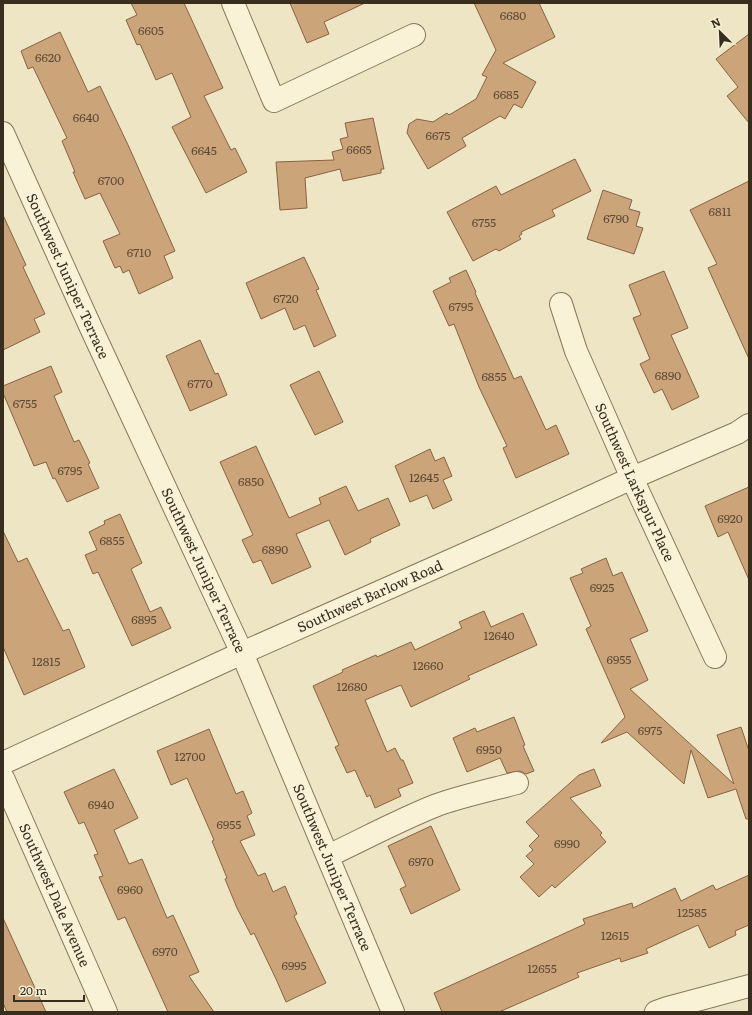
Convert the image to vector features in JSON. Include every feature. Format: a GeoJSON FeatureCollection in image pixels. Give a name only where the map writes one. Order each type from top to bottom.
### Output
{"type":"FeatureCollection","features":[{"type":"Feature","properties":{"kind":"street"},"geometry":{"type":"LineString","coordinates":[[233,3],[274,102],[414,35]]}},
{"type":"Feature","properties":{"kind":"street","name":"Southwest Juniper Terrace"},"geometry":{"type":"LineString","coordinates":[[3,132],[90,328],[242,653],[393,1012]]}},
{"type":"Feature","properties":{"kind":"street","name":"Southwest Larkspur Place"},"geometry":{"type":"LineString","coordinates":[[561,304],[576,350],[632,478],[715,657]]}},
{"type":"Feature","properties":{"kind":"street","name":"Southwest Barlow Road"},"geometry":{"type":"LineString","coordinates":[[3,763],[242,653],[743,429]]}},
{"type":"Feature","properties":{"kind":"street","name":"Southwest Dale Avenue"},"geometry":{"type":"LineString","coordinates":[[3,778],[106,1012]]}},
{"type":"Feature","properties":{"kind":"street"},"geometry":{"type":"LineString","coordinates":[[328,856],[402,820],[437,805],[517,783]]}},
{"type":"Feature","properties":{"kind":"street"},"geometry":{"type":"LineString","coordinates":[[656,1012],[749,986]]}},
{"type":"Feature","properties":{"kind":"building"},"geometry":{"type":"Polygon","coordinates":[[[131,3],[184,3],[223,88],[204,96],[231,150],[235,148],[247,172],[206,193],[172,127],[191,117],[172,73],[156,80],[140,44],[137,45],[126,20],[137,15],[131,3]]]}},
{"type":"Feature","properties":{"kind":"building"},"geometry":{"type":"Polygon","coordinates":[[[290,3],[365,3],[324,22],[329,34],[307,43],[290,3]]]}},
{"type":"Feature","properties":{"kind":"building"},"geometry":{"type":"Polygon","coordinates":[[[474,3],[539,3],[555,37],[503,63],[536,82],[522,108],[514,104],[505,119],[500,116],[462,138],[466,146],[428,169],[407,133],[409,124],[417,119],[433,122],[447,113],[449,115],[476,99],[487,77],[482,75],[496,50],[474,3]]]}},
{"type":"Feature","properties":{"kind":"building"},"geometry":{"type":"Polygon","coordinates":[[[60,32],[88,92],[100,86],[175,251],[164,256],[173,278],[139,294],[129,270],[123,273],[120,266],[115,268],[103,241],[120,234],[100,193],[85,199],[73,172],[75,172],[62,141],[67,138],[33,67],[28,69],[21,51],[60,32]]]}},
{"type":"Feature","properties":{"kind":"building"},"geometry":{"type":"Polygon","coordinates":[[[749,34],[749,123],[727,96],[738,87],[716,59],[749,34]]]}},
{"type":"Feature","properties":{"kind":"building"},"geometry":{"type":"Polygon","coordinates":[[[373,118],[384,169],[381,169],[381,173],[343,181],[340,169],[305,178],[307,208],[280,210],[276,162],[334,160],[332,152],[343,149],[340,139],[348,137],[345,123],[373,118]]]}},
{"type":"Feature","properties":{"kind":"building"},"geometry":{"type":"Polygon","coordinates":[[[575,159],[591,191],[552,210],[555,216],[521,232],[522,234],[519,236],[521,239],[499,251],[496,249],[473,261],[447,212],[496,186],[501,195],[575,159]]]}},
{"type":"Feature","properties":{"kind":"building"},"geometry":{"type":"Polygon","coordinates":[[[749,181],[749,359],[708,268],[717,264],[690,210],[749,181]]]}},
{"type":"Feature","properties":{"kind":"building"},"geometry":{"type":"Polygon","coordinates":[[[603,190],[632,200],[629,209],[640,212],[636,226],[643,228],[634,254],[587,239],[603,190]]]}},
{"type":"Feature","properties":{"kind":"building"},"geometry":{"type":"Polygon","coordinates":[[[3,215],[26,265],[23,267],[45,314],[34,319],[40,332],[3,350],[3,215]]]}},
{"type":"Feature","properties":{"kind":"building"},"geometry":{"type":"Polygon","coordinates":[[[304,257],[319,289],[316,290],[336,336],[314,347],[305,325],[294,330],[285,308],[261,319],[246,283],[304,257]]]}},
{"type":"Feature","properties":{"kind":"building"},"geometry":{"type":"Polygon","coordinates":[[[466,270],[514,379],[521,376],[546,430],[556,425],[569,454],[516,478],[503,448],[507,446],[479,387],[454,324],[449,326],[433,291],[451,282],[449,278],[466,270]]]}},
{"type":"Feature","properties":{"kind":"building"},"geometry":{"type":"Polygon","coordinates":[[[664,271],[688,328],[671,335],[699,397],[672,410],[662,389],[654,393],[640,364],[650,359],[633,318],[641,315],[629,285],[664,271]]]}},
{"type":"Feature","properties":{"kind":"building"},"geometry":{"type":"Polygon","coordinates":[[[200,340],[215,374],[218,373],[227,395],[190,411],[166,356],[200,340]]]}},
{"type":"Feature","properties":{"kind":"building"},"geometry":{"type":"Polygon","coordinates":[[[51,366],[62,392],[54,396],[74,442],[79,440],[90,463],[88,464],[99,488],[67,502],[55,478],[53,479],[46,462],[34,466],[3,393],[3,386],[51,366]]]}},
{"type":"Feature","properties":{"kind":"building"},"geometry":{"type":"Polygon","coordinates":[[[319,371],[343,422],[315,435],[290,385],[319,371]]]}},
{"type":"Feature","properties":{"kind":"building"},"geometry":{"type":"Polygon","coordinates":[[[256,446],[289,518],[321,504],[319,498],[346,486],[358,511],[388,498],[400,525],[370,539],[371,542],[345,555],[329,520],[296,534],[311,567],[272,584],[261,560],[253,563],[242,540],[253,535],[220,462],[256,446]]]}},
{"type":"Feature","properties":{"kind":"building"},"geometry":{"type":"Polygon","coordinates":[[[430,449],[435,461],[444,457],[452,476],[443,480],[452,500],[433,509],[427,495],[410,502],[395,466],[430,449]]]}},
{"type":"Feature","properties":{"kind":"building"},"geometry":{"type":"Polygon","coordinates":[[[749,487],[749,580],[728,532],[718,537],[705,506],[749,487]]]}},
{"type":"Feature","properties":{"kind":"building"},"geometry":{"type":"Polygon","coordinates":[[[120,514],[142,563],[131,569],[150,612],[161,607],[171,628],[132,646],[98,572],[93,574],[85,555],[97,550],[89,532],[105,524],[104,521],[120,514]]]}},
{"type":"Feature","properties":{"kind":"building"},"geometry":{"type":"Polygon","coordinates":[[[3,531],[18,562],[27,558],[63,631],[69,629],[85,667],[24,695],[3,647],[3,531]]]}},
{"type":"Feature","properties":{"kind":"building"},"geometry":{"type":"Polygon","coordinates":[[[606,558],[613,576],[622,572],[648,631],[630,639],[648,680],[630,689],[734,784],[717,735],[741,727],[749,751],[749,819],[746,819],[736,789],[708,798],[691,750],[684,784],[627,732],[601,743],[625,717],[586,629],[591,626],[570,578],[583,573],[581,569],[606,558]]]}},
{"type":"Feature","properties":{"kind":"building"},"geometry":{"type":"Polygon","coordinates":[[[484,611],[491,627],[523,613],[537,645],[468,676],[470,679],[411,707],[401,685],[365,700],[387,752],[395,748],[401,760],[403,760],[413,783],[398,789],[401,796],[375,808],[370,795],[367,797],[355,770],[347,773],[335,747],[339,745],[313,686],[343,672],[342,670],[411,642],[415,650],[462,628],[459,622],[484,611]]]}},
{"type":"Feature","properties":{"kind":"building"},"geometry":{"type":"Polygon","coordinates":[[[514,717],[525,745],[523,746],[534,771],[526,774],[520,771],[507,773],[500,758],[467,772],[453,738],[475,728],[477,732],[514,717]]]}},
{"type":"Feature","properties":{"kind":"building"},"geometry":{"type":"Polygon","coordinates":[[[209,729],[236,794],[243,791],[252,813],[247,816],[255,835],[240,841],[258,876],[265,873],[273,892],[285,886],[297,914],[294,916],[326,983],[286,1002],[254,933],[251,935],[237,908],[212,841],[214,840],[187,778],[171,785],[157,751],[209,729]]]}},
{"type":"Feature","properties":{"kind":"building"},"geometry":{"type":"Polygon","coordinates":[[[114,769],[138,818],[114,830],[129,864],[142,859],[167,918],[173,915],[199,972],[189,976],[214,1012],[168,1012],[125,917],[118,920],[99,877],[103,876],[94,855],[98,854],[84,822],[79,824],[64,792],[114,769]]]}},
{"type":"Feature","properties":{"kind":"building"},"geometry":{"type":"Polygon","coordinates":[[[594,769],[601,786],[570,798],[602,833],[600,835],[606,842],[555,888],[552,885],[539,897],[520,877],[534,864],[526,856],[533,850],[529,846],[539,836],[526,822],[579,775],[594,769]]]}},
{"type":"Feature","properties":{"kind":"building"},"geometry":{"type":"Polygon","coordinates":[[[431,826],[460,890],[411,914],[400,889],[406,886],[388,846],[431,826]]]}},
{"type":"Feature","properties":{"kind":"building"},"geometry":{"type":"Polygon","coordinates":[[[749,875],[749,925],[735,931],[736,935],[709,948],[698,925],[646,949],[648,953],[621,962],[620,958],[577,973],[579,977],[499,1012],[442,1012],[434,993],[585,924],[583,919],[632,903],[633,908],[675,888],[681,901],[713,885],[716,890],[749,875]]]}},
{"type":"Feature","properties":{"kind":"building"},"geometry":{"type":"Polygon","coordinates":[[[3,918],[46,1012],[7,1012],[3,1003],[3,918]]]}}]}
